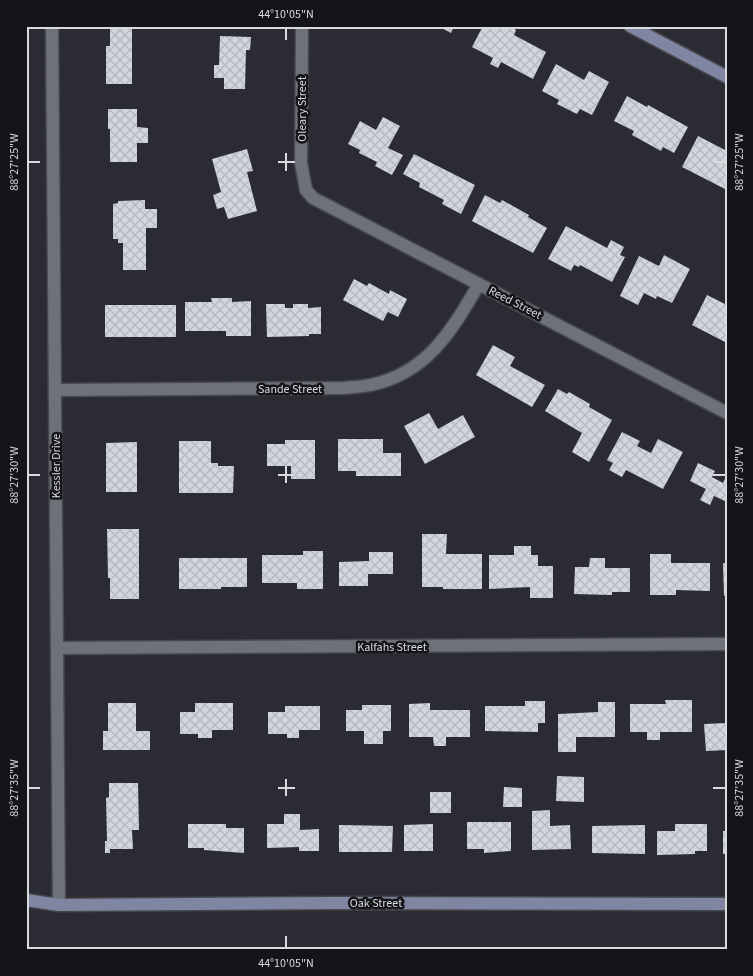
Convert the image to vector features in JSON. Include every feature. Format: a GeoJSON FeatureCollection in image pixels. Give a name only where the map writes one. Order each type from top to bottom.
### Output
{"type":"FeatureCollection","features":[{"type":"Feature","properties":{"kind":"street","name":"Kessler Drive"},"geometry":{"type":"LineString","coordinates":[[52,26],[59,905]]}},
{"type":"Feature","properties":{"kind":"street","name":"Oleary Street"},"geometry":{"type":"LineString","coordinates":[[302,26],[301,163],[306,190]]}},
{"type":"Feature","properties":{"kind":"street"},"geometry":{"type":"LineString","coordinates":[[630,26],[727,77]]}},
{"type":"Feature","properties":{"kind":"street","name":"Reed Street"},"geometry":{"type":"LineString","coordinates":[[306,190],[312,198],[321,203],[727,413]]}},
{"type":"Feature","properties":{"kind":"street","name":"Sande Street"},"geometry":{"type":"LineString","coordinates":[[56,390],[343,388],[370,385],[396,377],[420,363],[454,327],[479,284]]}},
{"type":"Feature","properties":{"kind":"street","name":"Kalfahs Street"},"geometry":{"type":"LineString","coordinates":[[57,648],[727,644]]}},
{"type":"Feature","properties":{"kind":"street","name":"Oak Street"},"geometry":{"type":"LineString","coordinates":[[26,900],[59,905],[334,903],[727,904]]}},
{"type":"Feature","properties":{"kind":"building"},"geometry":{"type":"Polygon","coordinates":[[[438,26],[454,26],[451,33],[438,26]]]}},
{"type":"Feature","properties":{"kind":"building"},"geometry":{"type":"Polygon","coordinates":[[[483,26],[508,26],[516,30],[514,35],[546,52],[533,79],[501,62],[498,68],[490,64],[493,58],[472,47],[483,26]]]}},
{"type":"Feature","properties":{"kind":"building"},"geometry":{"type":"Polygon","coordinates":[[[132,28],[132,84],[106,84],[106,46],[110,46],[110,29],[132,28]]]}},
{"type":"Feature","properties":{"kind":"building"},"geometry":{"type":"Polygon","coordinates":[[[220,36],[251,37],[250,50],[246,50],[245,89],[224,89],[224,78],[214,78],[214,65],[219,65],[220,36]]]}},
{"type":"Feature","properties":{"kind":"building"},"geometry":{"type":"Polygon","coordinates":[[[556,64],[584,80],[589,71],[609,82],[592,115],[580,109],[577,114],[557,104],[559,100],[542,91],[556,64]]]}},
{"type":"Feature","properties":{"kind":"building"},"geometry":{"type":"Polygon","coordinates":[[[627,96],[688,127],[674,153],[663,147],[661,151],[632,135],[634,131],[614,121],[627,96]]]}},
{"type":"Feature","properties":{"kind":"building"},"geometry":{"type":"Polygon","coordinates":[[[108,109],[137,109],[137,127],[148,128],[148,143],[137,143],[137,162],[110,162],[108,109]]]}},
{"type":"Feature","properties":{"kind":"building"},"geometry":{"type":"Polygon","coordinates":[[[383,117],[400,126],[388,148],[403,155],[392,175],[375,166],[377,162],[359,153],[360,150],[348,144],[360,121],[376,130],[383,117]]]}},
{"type":"Feature","properties":{"kind":"building"},"geometry":{"type":"Polygon","coordinates":[[[698,136],[727,151],[727,190],[682,167],[698,136]]]}},
{"type":"Feature","properties":{"kind":"building"},"geometry":{"type":"Polygon","coordinates":[[[247,149],[253,171],[247,172],[257,211],[228,219],[224,207],[217,209],[213,195],[221,192],[212,159],[247,149]]]}},
{"type":"Feature","properties":{"kind":"building"},"geometry":{"type":"Polygon","coordinates":[[[414,154],[475,185],[461,214],[442,204],[444,200],[419,187],[420,183],[403,174],[414,154]]]}},
{"type":"Feature","properties":{"kind":"building"},"geometry":{"type":"Polygon","coordinates":[[[485,195],[500,203],[502,200],[529,215],[528,217],[547,228],[533,253],[472,221],[485,195]]]}},
{"type":"Feature","properties":{"kind":"building"},"geometry":{"type":"Polygon","coordinates":[[[145,200],[145,209],[157,209],[157,228],[146,228],[146,270],[123,270],[123,243],[118,243],[118,239],[113,239],[113,204],[118,203],[118,201],[145,200]]]}},
{"type":"Feature","properties":{"kind":"building"},"geometry":{"type":"Polygon","coordinates":[[[566,226],[607,248],[611,240],[624,247],[620,255],[625,257],[612,282],[580,265],[579,267],[574,265],[571,271],[548,259],[566,226]]]}},
{"type":"Feature","properties":{"kind":"building"},"geometry":{"type":"Polygon","coordinates":[[[664,255],[690,269],[672,303],[657,296],[656,299],[644,293],[638,305],[620,296],[639,256],[659,266],[664,255]]]}},
{"type":"Feature","properties":{"kind":"building"},"geometry":{"type":"Polygon","coordinates":[[[354,279],[367,286],[369,283],[389,294],[390,290],[407,299],[398,317],[388,312],[383,321],[343,300],[354,279]]]}},
{"type":"Feature","properties":{"kind":"building"},"geometry":{"type":"Polygon","coordinates":[[[707,295],[727,305],[727,343],[692,325],[707,295]]]}},
{"type":"Feature","properties":{"kind":"building"},"geometry":{"type":"Polygon","coordinates":[[[211,298],[232,298],[232,302],[251,301],[251,336],[226,336],[226,331],[185,331],[185,302],[212,302],[211,298]]]}},
{"type":"Feature","properties":{"kind":"building"},"geometry":{"type":"Polygon","coordinates":[[[266,304],[285,304],[285,308],[293,308],[293,304],[308,304],[308,308],[321,307],[321,334],[267,337],[266,304]]]}},
{"type":"Feature","properties":{"kind":"building"},"geometry":{"type":"Polygon","coordinates":[[[105,305],[176,305],[176,337],[105,337],[105,305]]]}},
{"type":"Feature","properties":{"kind":"building"},"geometry":{"type":"Polygon","coordinates":[[[493,345],[515,357],[510,366],[545,385],[532,407],[476,375],[493,345]]]}},
{"type":"Feature","properties":{"kind":"building"},"geometry":{"type":"Polygon","coordinates":[[[558,389],[567,394],[569,392],[590,404],[589,407],[612,420],[589,462],[572,452],[582,433],[545,411],[558,389]]]}},
{"type":"Feature","properties":{"kind":"building"},"geometry":{"type":"Polygon","coordinates":[[[429,413],[438,429],[463,415],[475,437],[425,464],[404,426],[429,413]]]}},
{"type":"Feature","properties":{"kind":"building"},"geometry":{"type":"Polygon","coordinates":[[[622,432],[640,441],[637,446],[651,453],[658,439],[683,452],[663,489],[626,470],[622,477],[609,470],[613,463],[607,460],[622,432]]]}},
{"type":"Feature","properties":{"kind":"building"},"geometry":{"type":"Polygon","coordinates":[[[338,439],[383,439],[383,453],[401,453],[401,476],[356,476],[356,471],[338,471],[338,439]]]}},
{"type":"Feature","properties":{"kind":"building"},"geometry":{"type":"Polygon","coordinates":[[[285,440],[315,440],[315,479],[291,479],[291,466],[267,466],[267,444],[285,444],[285,440]]]}},
{"type":"Feature","properties":{"kind":"building"},"geometry":{"type":"Polygon","coordinates":[[[179,441],[211,441],[211,463],[218,463],[218,466],[234,466],[233,493],[179,493],[179,441]]]}},
{"type":"Feature","properties":{"kind":"building"},"geometry":{"type":"Polygon","coordinates":[[[137,442],[137,492],[106,492],[106,443],[137,442]]]}},
{"type":"Feature","properties":{"kind":"building"},"geometry":{"type":"Polygon","coordinates":[[[698,463],[715,471],[712,477],[723,483],[727,475],[727,502],[714,496],[710,505],[700,500],[706,489],[690,481],[698,463]]]}},
{"type":"Feature","properties":{"kind":"building"},"geometry":{"type":"Polygon","coordinates":[[[107,529],[139,529],[139,599],[110,599],[107,529]]]}},
{"type":"Feature","properties":{"kind":"building"},"geometry":{"type":"Polygon","coordinates":[[[422,534],[447,534],[446,554],[482,554],[482,589],[422,587],[422,534]]]}},
{"type":"Feature","properties":{"kind":"building"},"geometry":{"type":"Polygon","coordinates":[[[514,546],[531,546],[531,555],[538,555],[538,566],[553,566],[553,598],[530,598],[530,587],[489,589],[489,555],[514,555],[514,546]]]}},
{"type":"Feature","properties":{"kind":"building"},"geometry":{"type":"Polygon","coordinates":[[[303,551],[323,551],[323,589],[297,589],[297,583],[262,583],[262,555],[303,555],[303,551]]]}},
{"type":"Feature","properties":{"kind":"building"},"geometry":{"type":"Polygon","coordinates":[[[369,552],[393,552],[393,574],[368,574],[368,586],[339,586],[339,562],[369,561],[369,552]]]}},
{"type":"Feature","properties":{"kind":"building"},"geometry":{"type":"Polygon","coordinates":[[[650,554],[671,554],[671,563],[710,563],[710,591],[676,590],[676,595],[650,595],[650,554]]]}},
{"type":"Feature","properties":{"kind":"building"},"geometry":{"type":"Polygon","coordinates":[[[179,558],[247,558],[247,587],[179,589],[179,558]]]}},
{"type":"Feature","properties":{"kind":"building"},"geometry":{"type":"Polygon","coordinates":[[[590,558],[605,558],[605,568],[630,568],[630,592],[612,592],[612,595],[574,594],[575,567],[589,567],[590,558]]]}},
{"type":"Feature","properties":{"kind":"building"},"geometry":{"type":"Polygon","coordinates":[[[723,563],[727,563],[727,596],[724,596],[723,563]]]}},
{"type":"Feature","properties":{"kind":"building"},"geometry":{"type":"Polygon","coordinates":[[[665,700],[692,700],[692,732],[660,732],[660,740],[647,740],[647,732],[630,732],[630,704],[666,704],[665,700]]]}},
{"type":"Feature","properties":{"kind":"building"},"geometry":{"type":"Polygon","coordinates":[[[525,701],[545,701],[545,723],[538,723],[538,732],[485,731],[485,706],[525,706],[525,701]]]}},
{"type":"Feature","properties":{"kind":"building"},"geometry":{"type":"Polygon","coordinates":[[[598,702],[615,702],[615,737],[576,737],[576,752],[558,752],[558,714],[598,712],[598,702]]]}},
{"type":"Feature","properties":{"kind":"building"},"geometry":{"type":"Polygon","coordinates":[[[108,703],[136,703],[136,731],[150,731],[150,750],[103,750],[103,731],[108,731],[108,703]]]}},
{"type":"Feature","properties":{"kind":"building"},"geometry":{"type":"Polygon","coordinates":[[[195,703],[233,703],[233,730],[212,730],[212,738],[198,738],[198,734],[180,734],[180,712],[195,712],[195,703]]]}},
{"type":"Feature","properties":{"kind":"building"},"geometry":{"type":"Polygon","coordinates":[[[430,703],[430,710],[470,710],[470,737],[446,737],[446,746],[434,746],[433,737],[409,737],[409,704],[430,703]]]}},
{"type":"Feature","properties":{"kind":"building"},"geometry":{"type":"Polygon","coordinates":[[[362,705],[391,705],[391,731],[383,731],[383,744],[364,744],[364,731],[346,731],[346,710],[362,710],[362,705]]]}},
{"type":"Feature","properties":{"kind":"building"},"geometry":{"type":"Polygon","coordinates":[[[285,706],[320,706],[320,730],[299,730],[299,738],[287,738],[287,734],[268,734],[268,712],[285,712],[285,706]]]}},
{"type":"Feature","properties":{"kind":"building"},"geometry":{"type":"Polygon","coordinates":[[[727,723],[727,750],[706,751],[704,724],[727,723]]]}},
{"type":"Feature","properties":{"kind":"building"},"geometry":{"type":"Polygon","coordinates":[[[557,776],[584,777],[584,802],[556,801],[557,776]]]}},
{"type":"Feature","properties":{"kind":"building"},"geometry":{"type":"Polygon","coordinates":[[[109,783],[138,783],[139,830],[132,830],[133,849],[110,849],[110,853],[105,853],[105,841],[107,841],[106,798],[109,797],[109,783]]]}},
{"type":"Feature","properties":{"kind":"building"},"geometry":{"type":"Polygon","coordinates":[[[504,787],[522,788],[522,807],[503,807],[504,787]]]}},
{"type":"Feature","properties":{"kind":"building"},"geometry":{"type":"Polygon","coordinates":[[[430,792],[451,792],[451,813],[430,813],[430,792]]]}},
{"type":"Feature","properties":{"kind":"building"},"geometry":{"type":"Polygon","coordinates":[[[550,810],[550,826],[570,825],[571,849],[532,850],[532,811],[550,810]]]}},
{"type":"Feature","properties":{"kind":"building"},"geometry":{"type":"Polygon","coordinates":[[[284,814],[300,814],[300,830],[319,829],[319,851],[299,851],[299,847],[267,848],[267,824],[284,824],[284,814]]]}},
{"type":"Feature","properties":{"kind":"building"},"geometry":{"type":"Polygon","coordinates":[[[467,822],[511,822],[511,851],[484,853],[484,849],[467,849],[467,822]]]}},
{"type":"Feature","properties":{"kind":"building"},"geometry":{"type":"Polygon","coordinates":[[[188,824],[226,824],[226,828],[244,828],[244,853],[188,848],[188,824]]]}},
{"type":"Feature","properties":{"kind":"building"},"geometry":{"type":"Polygon","coordinates":[[[433,824],[433,851],[404,851],[404,825],[433,824]]]}},
{"type":"Feature","properties":{"kind":"building"},"geometry":{"type":"Polygon","coordinates":[[[675,824],[707,824],[707,851],[695,851],[695,854],[657,855],[657,831],[675,831],[675,824]]]}},
{"type":"Feature","properties":{"kind":"building"},"geometry":{"type":"Polygon","coordinates":[[[339,825],[393,826],[392,852],[339,852],[339,825]]]}},
{"type":"Feature","properties":{"kind":"building"},"geometry":{"type":"Polygon","coordinates":[[[645,825],[645,854],[592,853],[592,826],[645,825]]]}},
{"type":"Feature","properties":{"kind":"building"},"geometry":{"type":"Polygon","coordinates":[[[723,831],[727,831],[727,854],[723,854],[723,831]]]}}]}
